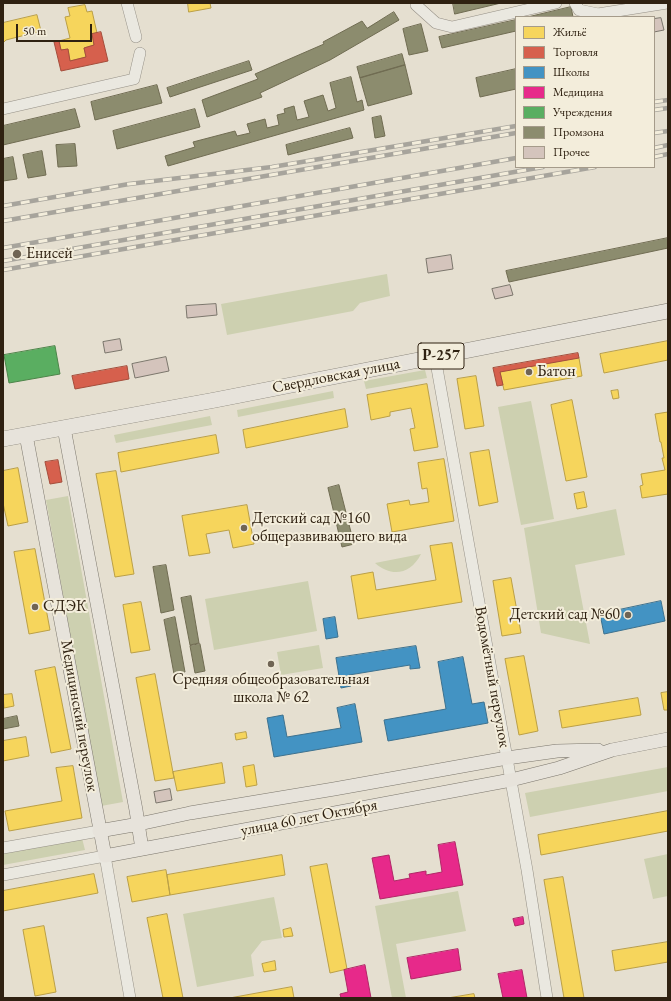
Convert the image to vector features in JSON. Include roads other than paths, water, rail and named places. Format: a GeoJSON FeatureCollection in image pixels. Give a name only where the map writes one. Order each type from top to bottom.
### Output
{"type":"FeatureCollection","features":[{"type":"Feature","properties":{"kind":"highway","name":"Свердловская улица"},"geometry":{"type":"LineString","coordinates":[[3,439],[215,400],[668,311]]}},
{"type":"Feature","properties":{"kind":"main road"},"geometry":{"type":"LineString","coordinates":[[64,428],[142,850]]}},
{"type":"Feature","properties":{"kind":"main road","name":"Медицинский переулок"},"geometry":{"type":"LineString","coordinates":[[26,434],[99,831],[105,856]]}},
{"type":"Feature","properties":{"kind":"main road","name":"улица 60 лет Октября"},"geometry":{"type":"LineString","coordinates":[[105,856],[511,780],[559,768],[612,750],[668,739]]}},
{"type":"Feature","properties":{"kind":"main road","name":"улица 60 лет Октября"},"geometry":{"type":"LineString","coordinates":[[99,831],[190,813],[507,758],[557,751],[612,750]]}},
{"type":"Feature","properties":{"kind":"street"},"geometry":{"type":"LineString","coordinates":[[127,3],[136,38]]}},
{"type":"Feature","properties":{"kind":"street"},"geometry":{"type":"LineString","coordinates":[[416,5],[436,24],[452,27],[556,3]]}},
{"type":"Feature","properties":{"kind":"street"},"geometry":{"type":"LineString","coordinates":[[575,3],[579,10],[598,14],[667,3]]}},
{"type":"Feature","properties":{"kind":"street"},"geometry":{"type":"LineString","coordinates":[[3,109],[134,79],[140,53]]}},
{"type":"Feature","properties":{"kind":"street","name":"Водомётный переулок"},"geometry":{"type":"LineString","coordinates":[[435,357],[527,870],[547,998]]}},
{"type":"Feature","properties":{"kind":"street","name":"улица 60 лет Октября"},"geometry":{"type":"LineString","coordinates":[[3,848],[99,831]]}},
{"type":"Feature","properties":{"kind":"street","name":"улица 60 лет Октября"},"geometry":{"type":"LineString","coordinates":[[3,875],[105,856]]}},
{"type":"Feature","properties":{"kind":"street","name":"Медицинский переулок"},"geometry":{"type":"LineString","coordinates":[[105,856],[130,998]]}},
{"type":"Feature","properties":{"kind":"railway"},"geometry":{"type":"LineString","coordinates":[[655,102],[668,100]]}},
{"type":"Feature","properties":{"kind":"railway"},"geometry":{"type":"LineString","coordinates":[[655,110],[668,108]]}},
{"type":"Feature","properties":{"kind":"railway"},"geometry":{"type":"LineString","coordinates":[[3,206],[129,184],[272,167],[515,126]]}},
{"type":"Feature","properties":{"kind":"railway"},"geometry":{"type":"LineString","coordinates":[[655,133],[668,131]]}},
{"type":"Feature","properties":{"kind":"railway"},"geometry":{"type":"LineString","coordinates":[[3,221],[515,133]]}},
{"type":"Feature","properties":{"kind":"railway"},"geometry":{"type":"LineString","coordinates":[[655,148],[668,145]]}},
{"type":"Feature","properties":{"kind":"railway"},"geometry":{"type":"LineString","coordinates":[[655,157],[668,154]]}},
{"type":"Feature","properties":{"kind":"railway"},"geometry":{"type":"LineString","coordinates":[[3,248],[515,158]]}},
{"type":"Feature","properties":{"kind":"railway"},"geometry":{"type":"LineString","coordinates":[[3,261],[537,168]]}},
{"type":"Feature","properties":{"kind":"railway"},"geometry":{"type":"LineString","coordinates":[[3,270],[589,168]]}},
{"type":"Feature","properties":{"kind":"place","name":"Енисей"},"geometry":{"type":"Point","coordinates":[17,254]}},
{"type":"Feature","properties":{"kind":"place","name":"Батон"},"geometry":{"type":"Point","coordinates":[529,372]}},
{"type":"Feature","properties":{"kind":"place","name":"Детский сад №160 общеразвивающего вида"},"geometry":{"type":"Point","coordinates":[244,528]}},
{"type":"Feature","properties":{"kind":"place","name":"СДЭК"},"geometry":{"type":"Point","coordinates":[35,607]}},
{"type":"Feature","properties":{"kind":"place","name":"Детский сад №60"},"geometry":{"type":"Point","coordinates":[628,615]}},
{"type":"Feature","properties":{"kind":"place","name":"Средняя общеобразовательная школа № 62"},"geometry":{"type":"Point","coordinates":[271,664]}}]}
